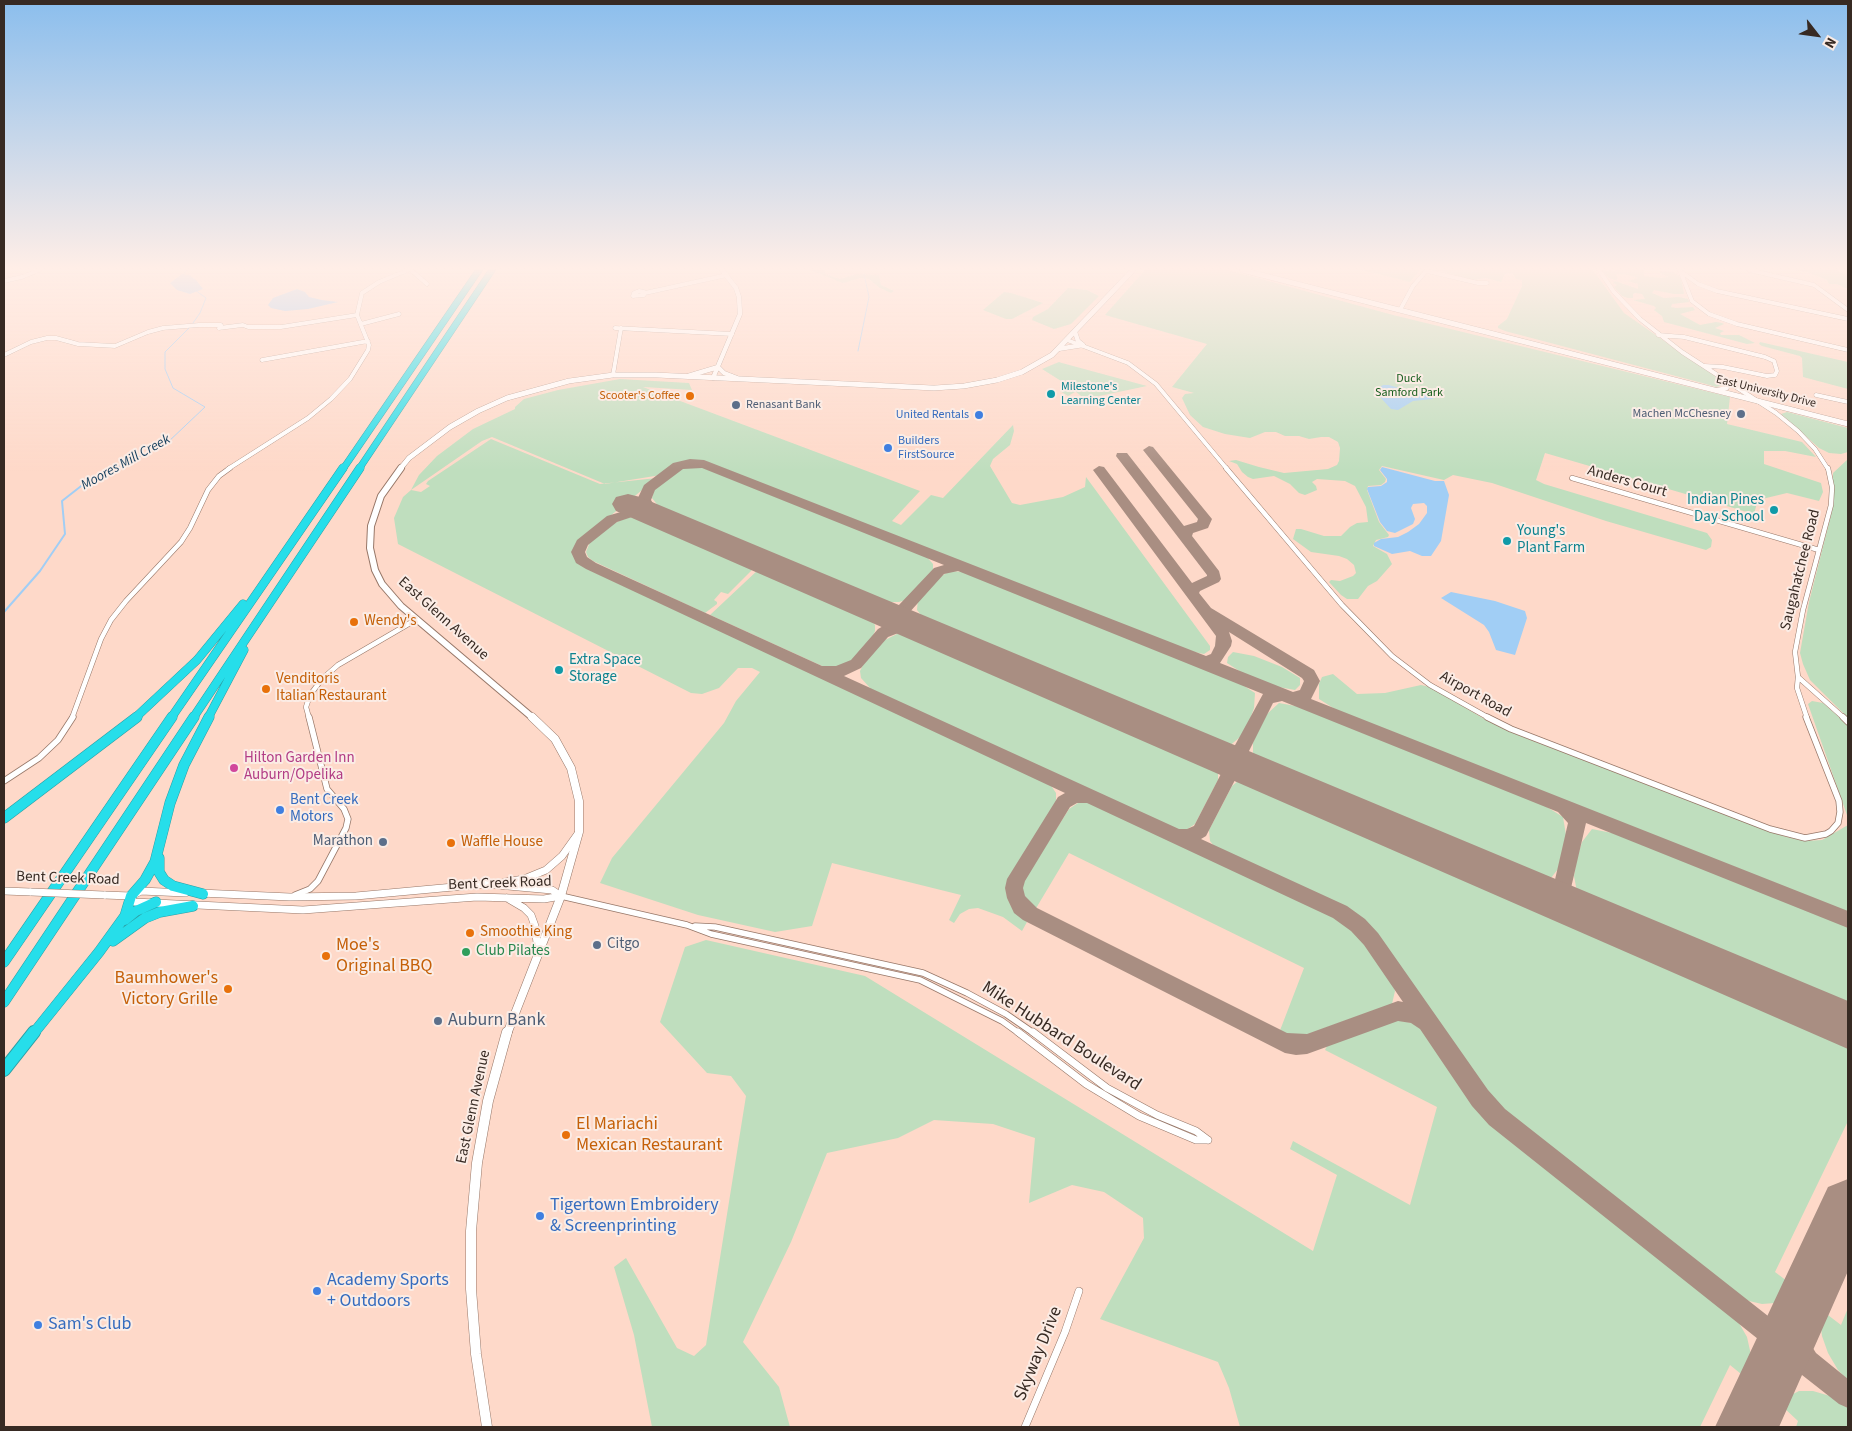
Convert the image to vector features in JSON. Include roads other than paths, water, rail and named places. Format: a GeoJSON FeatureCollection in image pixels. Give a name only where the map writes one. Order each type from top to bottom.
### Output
{"type":"FeatureCollection","features":[{"type":"Feature","properties":{"kind":"highway"},"geometry":{"type":"LineString","coordinates":[[4,962],[433,337]]}},
{"type":"Feature","properties":{"kind":"highway"},"geometry":{"type":"LineString","coordinates":[[4,1002],[447,337]]}},
{"type":"Feature","properties":{"kind":"highway"},"geometry":{"type":"LineString","coordinates":[[4,818],[145,711],[197,660],[274,568]]}},
{"type":"Feature","properties":{"kind":"highway"},"geometry":{"type":"LineString","coordinates":[[121,924],[128,910],[130,896],[152,868],[184,764],[247,645],[287,577]]}},
{"type":"Feature","properties":{"kind":"highway"},"geometry":{"type":"LineString","coordinates":[[167,815],[158,861],[159,872],[168,883],[203,894]]}},
{"type":"Feature","properties":{"kind":"highway"},"geometry":{"type":"LineString","coordinates":[[4,1070],[121,924],[136,911],[156,902]]}},
{"type":"Feature","properties":{"kind":"highway"},"geometry":{"type":"LineString","coordinates":[[99,952],[130,926],[144,918],[160,912],[192,906]]}},
{"type":"Feature","properties":{"kind":"main road","name":"East Glenn Avenue"},"geometry":{"type":"LineString","coordinates":[[488,1427],[476,1354],[471,1297],[471,1231],[475,1181],[495,1073],[515,1009],[561,896],[579,832],[577,790],[571,768],[555,739],[532,716],[417,619],[382,584],[371,556],[370,534],[374,512],[386,488],[396,473],[432,438],[459,421],[488,406],[548,386],[579,379],[613,375],[687,376],[918,388],[964,386],[997,380],[1022,372],[1043,361],[1070,337]]}},
{"type":"Feature","properties":{"kind":"main road","name":"East University Drive"},"geometry":{"type":"LineString","coordinates":[[1505,337],[1848,424]]}},
{"type":"Feature","properties":{"kind":"street"},"geometry":{"type":"LineString","coordinates":[[4,356],[31,342],[47,338],[56,338],[78,344],[115,346],[138,337]]}},
{"type":"Feature","properties":{"kind":"street"},"geometry":{"type":"LineString","coordinates":[[4,781],[39,758],[63,734],[75,715],[101,639],[111,620],[126,601],[181,542],[190,528],[208,490],[219,476],[308,418],[331,399],[350,378],[368,350],[367,337]]}},
{"type":"Feature","properties":{"kind":"street"},"geometry":{"type":"LineString","coordinates":[[613,375],[620,337]]}},
{"type":"Feature","properties":{"kind":"street"},"geometry":{"type":"LineString","coordinates":[[713,378],[731,337]]}},
{"type":"Feature","properties":{"kind":"street"},"geometry":{"type":"LineString","coordinates":[[1077,337],[1083,345]]}},
{"type":"Feature","properties":{"kind":"street"},"geometry":{"type":"LineString","coordinates":[[1661,337],[1778,414],[1784,410],[1791,409]]}},
{"type":"Feature","properties":{"kind":"street"},"geometry":{"type":"LineString","coordinates":[[1681,337],[1765,357],[1774,361],[1778,371],[1772,376],[1762,376],[1704,366]]}},
{"type":"Feature","properties":{"kind":"street"},"geometry":{"type":"LineString","coordinates":[[1792,337],[1848,350]]}},
{"type":"Feature","properties":{"kind":"street"},"geometry":{"type":"LineString","coordinates":[[262,360],[368,340]]}},
{"type":"Feature","properties":{"kind":"street","name":"Airport Road"},"geometry":{"type":"LineString","coordinates":[[1067,340],[1128,363],[1156,384],[1342,605],[1392,656],[1430,685],[1504,726],[1770,829],[1805,838],[1820,837],[1832,832],[1838,823],[1839,807],[1804,712],[1797,688],[1798,677]]}},
{"type":"Feature","properties":{"kind":"street"},"geometry":{"type":"LineString","coordinates":[[1058,349],[1083,345]]}},
{"type":"Feature","properties":{"kind":"street"},"geometry":{"type":"LineString","coordinates":[[687,376],[718,366]]}},
{"type":"Feature","properties":{"kind":"street"},"geometry":{"type":"LineString","coordinates":[[718,366],[724,373],[738,379]]}},
{"type":"Feature","properties":{"kind":"street"},"geometry":{"type":"LineString","coordinates":[[1715,390],[1727,388],[1726,381]]}},
{"type":"Feature","properties":{"kind":"street"},"geometry":{"type":"LineString","coordinates":[[1816,395],[1848,402]]}},
{"type":"Feature","properties":{"kind":"street","name":"Saugahatchee Road"},"geometry":{"type":"LineString","coordinates":[[1778,414],[1807,440],[1828,468],[1831,478],[1832,496],[1798,632],[1795,652],[1798,677]]}},
{"type":"Feature","properties":{"kind":"street","name":"Anders Court"},"geometry":{"type":"LineString","coordinates":[[1572,478],[1818,550]]}},
{"type":"Feature","properties":{"kind":"street"},"geometry":{"type":"LineString","coordinates":[[290,897],[313,886],[326,867],[346,828],[348,819],[344,809],[327,790],[306,707],[308,701],[317,684],[338,665],[417,619]]}},
{"type":"Feature","properties":{"kind":"street"},"geometry":{"type":"LineString","coordinates":[[1798,677],[1848,722]]}},
{"type":"Feature","properties":{"kind":"street"},"geometry":{"type":"LineString","coordinates":[[486,884],[524,879],[539,874],[557,861],[579,832]]}},
{"type":"Feature","properties":{"kind":"street","name":"Bent Creek Road"},"geometry":{"type":"LineString","coordinates":[[4,890],[130,896],[141,891],[290,897],[356,896],[486,884],[552,890],[561,896]]}},
{"type":"Feature","properties":{"kind":"street","name":"Bent Creek Road"},"geometry":{"type":"LineString","coordinates":[[130,896],[134,902],[303,910],[504,897],[544,899],[561,896]]}},
{"type":"Feature","properties":{"kind":"street","name":"Mike Hubbard Boulevard"},"geometry":{"type":"LineString","coordinates":[[561,896],[686,925],[711,934],[920,980],[1002,1021],[1054,1058],[1086,1084],[1139,1116],[1196,1140],[1208,1140],[1196,1131],[1157,1115],[1107,1088],[1090,1077],[1052,1045],[1006,1014],[967,993],[923,973],[714,927],[686,925]]}},
{"type":"Feature","properties":{"kind":"street"},"geometry":{"type":"LineString","coordinates":[[504,897],[516,902],[531,915],[535,926],[538,952]]}},
{"type":"Feature","properties":{"kind":"street","name":"Skyway Drive"},"geometry":{"type":"LineString","coordinates":[[1025,1427],[1065,1332],[1079,1291]]}},
{"type":"Feature","properties":{"kind":"water"},"geometry":{"type":"Polygon","coordinates":[[[1383,385],[1417,393],[1434,394],[1436,397],[1413,401],[1398,410],[1391,409],[1380,397],[1380,387],[1383,385]]]}},
{"type":"Feature","properties":{"kind":"water"},"geometry":{"type":"Polygon","coordinates":[[[1382,467],[1435,481],[1444,481],[1449,495],[1441,541],[1431,556],[1422,556],[1410,551],[1392,554],[1374,546],[1374,543],[1381,539],[1398,537],[1408,532],[1419,524],[1427,513],[1427,506],[1424,503],[1413,504],[1411,508],[1415,519],[1413,524],[1395,533],[1387,531],[1380,522],[1367,489],[1368,487],[1381,486],[1387,482],[1387,479],[1380,470],[1382,467]]]}},
{"type":"Feature","properties":{"kind":"water"},"geometry":{"type":"Polygon","coordinates":[[[1451,592],[1495,601],[1525,611],[1527,618],[1515,655],[1496,650],[1484,625],[1441,598],[1451,592]]]}},
{"type":"Feature","properties":{"kind":"waterway","name":"Moores Mill Creek"},"geometry":{"type":"LineString","coordinates":[[114,469],[167,443],[205,407],[173,388],[165,369],[165,352],[180,337]]}},
{"type":"Feature","properties":{"kind":"waterway"},"geometry":{"type":"LineString","coordinates":[[858,351],[861,337]]}},
{"type":"Feature","properties":{"kind":"waterway","name":"Moores Mill Creek"},"geometry":{"type":"LineString","coordinates":[[4,612],[40,571],[65,534],[62,501],[85,483],[117,468]]}},
{"type":"Feature","properties":{"kind":"place","name":"Milestone's Learning Center"},"geometry":{"type":"Point","coordinates":[1051,394]}},
{"type":"Feature","properties":{"kind":"place","name":"Scooter's Coffee"},"geometry":{"type":"Point","coordinates":[690,396]}},
{"type":"Feature","properties":{"kind":"place","name":"Renasant Bank"},"geometry":{"type":"Point","coordinates":[736,405]}},
{"type":"Feature","properties":{"kind":"place","name":"Machen McChesney"},"geometry":{"type":"Point","coordinates":[1741,414]}},
{"type":"Feature","properties":{"kind":"place","name":"United Rentals"},"geometry":{"type":"Point","coordinates":[979,415]}},
{"type":"Feature","properties":{"kind":"place","name":"Builders FirstSource"},"geometry":{"type":"Point","coordinates":[888,448]}},
{"type":"Feature","properties":{"kind":"place","name":"Indian Pines Day School"},"geometry":{"type":"Point","coordinates":[1774,510]}},
{"type":"Feature","properties":{"kind":"place","name":"Young's Plant Farm"},"geometry":{"type":"Point","coordinates":[1507,541]}},
{"type":"Feature","properties":{"kind":"place","name":"Wendy's"},"geometry":{"type":"Point","coordinates":[354,622]}},
{"type":"Feature","properties":{"kind":"place","name":"Extra Space Storage"},"geometry":{"type":"Point","coordinates":[559,670]}},
{"type":"Feature","properties":{"kind":"place","name":"Venditoris Italian Restaurant"},"geometry":{"type":"Point","coordinates":[266,689]}},
{"type":"Feature","properties":{"kind":"place","name":"Hilton Garden Inn Auburn/Opelika"},"geometry":{"type":"Point","coordinates":[234,768]}},
{"type":"Feature","properties":{"kind":"place","name":"Bent Creek Motors"},"geometry":{"type":"Point","coordinates":[280,810]}},
{"type":"Feature","properties":{"kind":"place","name":"Marathon"},"geometry":{"type":"Point","coordinates":[383,842]}},
{"type":"Feature","properties":{"kind":"place","name":"Waffle House"},"geometry":{"type":"Point","coordinates":[451,843]}},
{"type":"Feature","properties":{"kind":"place","name":"Smoothie King"},"geometry":{"type":"Point","coordinates":[470,933]}},
{"type":"Feature","properties":{"kind":"place","name":"Citgo"},"geometry":{"type":"Point","coordinates":[597,945]}},
{"type":"Feature","properties":{"kind":"place","name":"Club Pilates"},"geometry":{"type":"Point","coordinates":[466,952]}},
{"type":"Feature","properties":{"kind":"place","name":"Moe's Original BBQ"},"geometry":{"type":"Point","coordinates":[326,956]}},
{"type":"Feature","properties":{"kind":"place","name":"Baumhower's Victory Grille"},"geometry":{"type":"Point","coordinates":[228,989]}},
{"type":"Feature","properties":{"kind":"place","name":"Auburn Bank"},"geometry":{"type":"Point","coordinates":[438,1021]}},
{"type":"Feature","properties":{"kind":"place","name":"El Mariachi Mexican Restaurant"},"geometry":{"type":"Point","coordinates":[566,1135]}},
{"type":"Feature","properties":{"kind":"place","name":"Tigertown Embroidery & Screenprinting"},"geometry":{"type":"Point","coordinates":[540,1216]}},
{"type":"Feature","properties":{"kind":"place","name":"Academy Sports + Outdoors"},"geometry":{"type":"Point","coordinates":[317,1291]}},
{"type":"Feature","properties":{"kind":"place","name":"Sam's Club"},"geometry":{"type":"Point","coordinates":[38,1325]}},
{"type":"Feature","properties":{"kind":"park label","name":"Duck Samford Park"},"geometry":{"type":"Point","coordinates":[1409,386]}}]}
